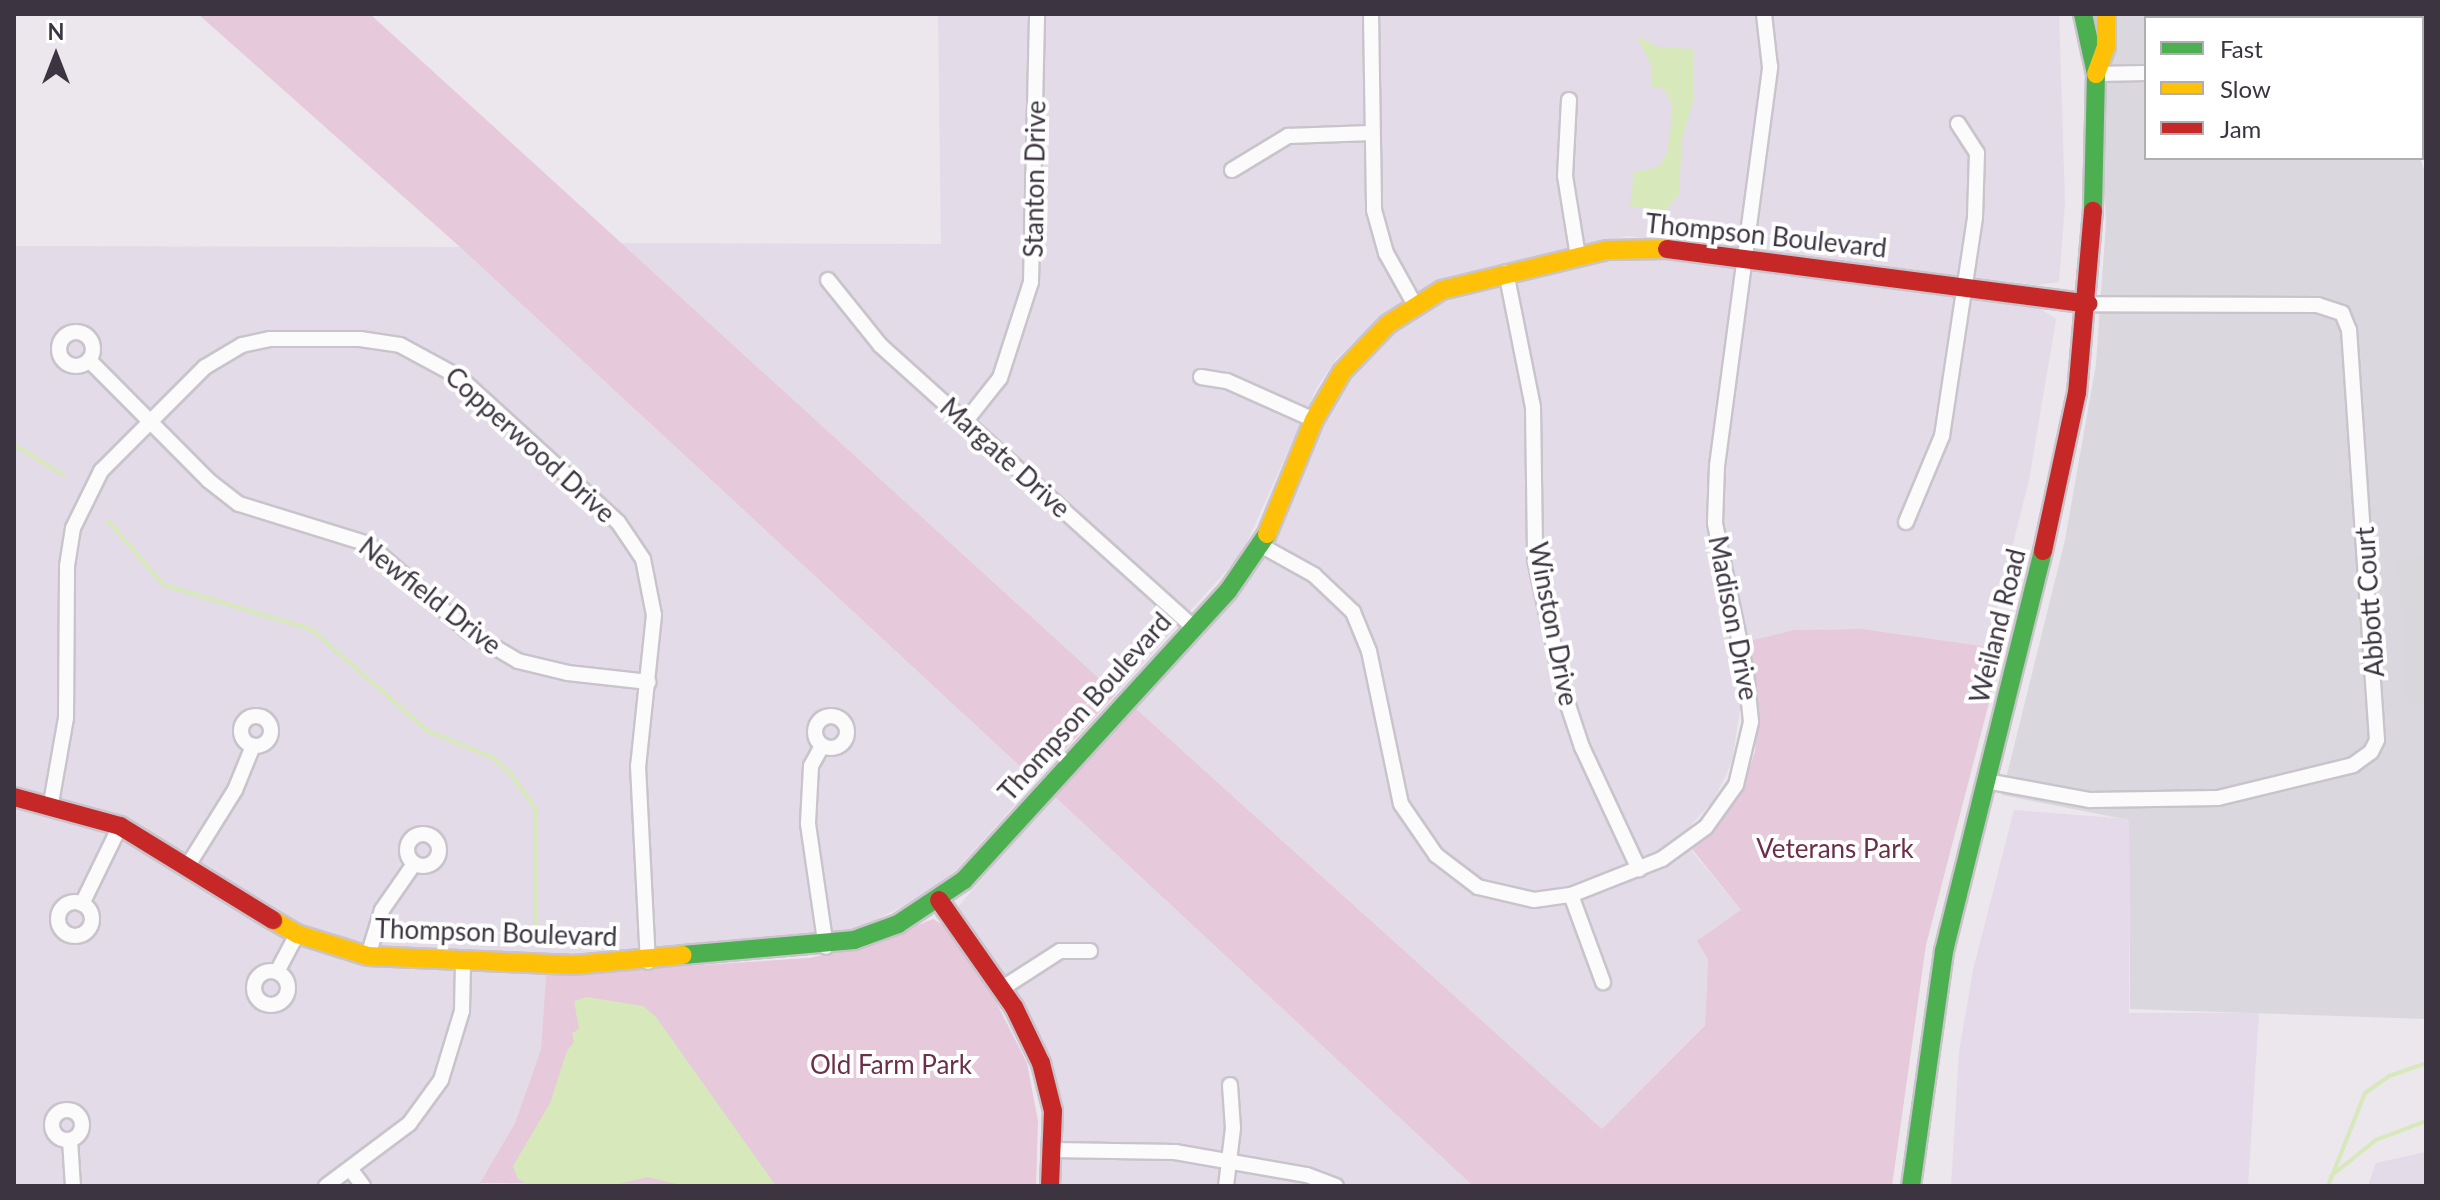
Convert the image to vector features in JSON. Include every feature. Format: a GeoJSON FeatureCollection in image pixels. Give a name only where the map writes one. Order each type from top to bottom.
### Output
{"type":"FeatureCollection","features":[{"type":"Feature","properties":{"kind":"street","name":"Stanton Drive"},"geometry":{"type":"LineString","coordinates":[[965,422],[1000,378],[1031,282],[1037,14]]}},
{"type":"Feature","properties":{"kind":"street"},"geometry":{"type":"LineString","coordinates":[[1371,14],[1371,133],[1379,232],[1415,305]]}},
{"type":"Feature","properties":{"kind":"street","name":"Madison Drive"},"geometry":{"type":"LineString","coordinates":[[1262,546],[1314,575],[1353,612],[1369,651],[1401,804],[1436,855],[1496,894],[1534,900],[1571,895],[1639,869],[1706,827],[1736,785],[1747,752],[1748,683],[1715,523],[1770,67],[1764,14]]}},
{"type":"Feature","properties":{"kind":"street"},"geometry":{"type":"LineString","coordinates":[[2083,14],[2096,74]]}},
{"type":"Feature","properties":{"kind":"street"},"geometry":{"type":"LineString","coordinates":[[2096,74],[2106,47],[2106,14]]}},
{"type":"Feature","properties":{"kind":"street"},"geometry":{"type":"LineString","coordinates":[[2096,74],[2144,71]]}},
{"type":"Feature","properties":{"kind":"street","name":"Weiland Road"},"geometry":{"type":"LineString","coordinates":[[1911,1186],[1944,951],[2056,498],[2088,304],[2096,74]]}},
{"type":"Feature","properties":{"kind":"street"},"geometry":{"type":"LineString","coordinates":[[1569,100],[1565,176],[1578,256]]}},
{"type":"Feature","properties":{"kind":"street"},"geometry":{"type":"LineString","coordinates":[[1906,522],[1942,436],[1966,287],[1977,153],[1958,124]]}},
{"type":"Feature","properties":{"kind":"street"},"geometry":{"type":"LineString","coordinates":[[1232,170],[1288,136],[1371,133]]}},
{"type":"Feature","properties":{"kind":"street","name":"Thompson Boulevard"},"geometry":{"type":"LineString","coordinates":[[14,797],[51,803],[120,826],[297,934],[368,956],[463,963],[648,962],[826,947],[875,934],[939,900],[964,880],[1193,627],[1262,546],[1314,420],[1356,355],[1415,305],[1463,281],[1633,247],[1746,257],[2088,304]]}},
{"type":"Feature","properties":{"kind":"street","name":"Winston Drive"},"geometry":{"type":"LineString","coordinates":[[1506,272],[1533,407],[1535,559],[1564,693],[1582,747],[1639,869]]}},
{"type":"Feature","properties":{"kind":"street","name":"Margate Drive"},"geometry":{"type":"LineString","coordinates":[[828,280],[861,326],[1193,627]]}},
{"type":"Feature","properties":{"kind":"street","name":"Abbott Court"},"geometry":{"type":"LineString","coordinates":[[1986,781],[2090,800],[2218,798],[2353,765],[2371,752],[2377,740],[2350,344],[2342,313],[2318,305],[2088,304]]}},
{"type":"Feature","properties":{"kind":"street","name":"Copperwood Drive"},"geometry":{"type":"LineString","coordinates":[[51,803],[65,739],[67,566],[73,528],[101,471],[205,367],[242,345],[270,339],[360,339],[416,351],[459,377],[635,544],[653,597],[637,814],[648,962]]}},
{"type":"Feature","properties":{"kind":"street","name":"Newfield Drive"},"geometry":{"type":"LineString","coordinates":[[89,360],[224,494],[257,511],[368,544],[492,648],[541,669],[648,682]]}},
{"type":"Feature","properties":{"kind":"street"},"geometry":{"type":"LineString","coordinates":[[1201,377],[1227,381],[1314,420]]}},
{"type":"Feature","properties":{"kind":"street"},"geometry":{"type":"LineString","coordinates":[[187,867],[235,790],[253,746]]}},
{"type":"Feature","properties":{"kind":"street"},"geometry":{"type":"LineString","coordinates":[[822,746],[811,766],[808,824],[826,947]]}},
{"type":"Feature","properties":{"kind":"street"},"geometry":{"type":"LineString","coordinates":[[82,904],[120,826]]}},
{"type":"Feature","properties":{"kind":"street"},"geometry":{"type":"LineString","coordinates":[[368,956],[382,910],[414,864]]}},
{"type":"Feature","properties":{"kind":"street"},"geometry":{"type":"LineString","coordinates":[[1571,895],[1603,982]]}},
{"type":"Feature","properties":{"kind":"street"},"geometry":{"type":"LineString","coordinates":[[939,900],[1001,989],[1041,1063],[1053,1111],[1050,1186]]}},
{"type":"Feature","properties":{"kind":"street"},"geometry":{"type":"LineString","coordinates":[[277,972],[297,934]]}},
{"type":"Feature","properties":{"kind":"street"},"geometry":{"type":"LineString","coordinates":[[1001,989],[1060,951],[1090,951]]}},
{"type":"Feature","properties":{"kind":"street"},"geometry":{"type":"LineString","coordinates":[[326,1186],[409,1124],[441,1080],[462,1011],[463,963]]}},
{"type":"Feature","properties":{"kind":"street"},"geometry":{"type":"LineString","coordinates":[[1226,1186],[1230,1085]]}},
{"type":"Feature","properties":{"kind":"street"},"geometry":{"type":"LineString","coordinates":[[70,1140],[73,1186]]}},
{"type":"Feature","properties":{"kind":"street"},"geometry":{"type":"LineString","coordinates":[[1053,1150],[1175,1152],[1307,1175],[1336,1186]]}},
{"type":"Feature","properties":{"kind":"street"},"geometry":{"type":"LineString","coordinates":[[351,1170],[363,1186]]}},
{"type":"Feature","properties":{"kind":"shaded area"},"geometry":{"type":"Polygon","coordinates":[[[938,14],[2059,14],[2065,203],[2059,282],[2038,285],[1627,236],[1444,278],[1387,312],[1336,359],[1317,387],[1242,553],[1116,694],[621,243],[941,244],[938,14]]]}},
{"type":"Feature","properties":{"kind":"shaded area"},"geometry":{"type":"Polygon","coordinates":[[[2097,14],[2369,14],[2144,16],[2144,160],[2421,160],[2426,175],[2426,1019],[2130,1009],[2129,820],[2002,795],[2065,540],[2096,364],[2106,223],[2097,14]]]}},
{"type":"Feature","properties":{"kind":"shaded area"},"geometry":{"type":"Polygon","coordinates":[[[1636,36],[1659,47],[1693,49],[1693,102],[1682,139],[1679,194],[1665,211],[1630,206],[1634,172],[1657,167],[1666,156],[1672,118],[1672,104],[1663,88],[1652,87],[1651,64],[1636,36]]]}},
{"type":"Feature","properties":{"kind":"shaded area"},"geometry":{"type":"Polygon","coordinates":[[[14,246],[460,247],[1036,781],[959,867],[930,892],[866,925],[838,932],[611,954],[531,955],[405,950],[317,932],[118,814],[14,787],[14,246]]]}},
{"type":"Feature","properties":{"kind":"shaded area"},"geometry":{"type":"Polygon","coordinates":[[[1650,258],[2038,307],[2056,319],[2029,480],[1987,647],[1862,629],[1794,630],[1730,646],[1741,703],[1732,762],[1714,800],[1680,837],[1741,910],[1708,959],[1705,1024],[1602,1129],[1134,707],[1259,567],[1332,403],[1390,335],[1421,313],[1477,288],[1616,259],[1650,258]]]}},
{"type":"Feature","properties":{"kind":"shaded area"},"geometry":{"type":"Polygon","coordinates":[[[2426,558],[2426,704],[2408,705],[2398,561],[2426,558]]]}},
{"type":"Feature","properties":{"kind":"shaded area"},"geometry":{"type":"Polygon","coordinates":[[[1053,795],[1473,1186],[1058,1186],[1049,1060],[1018,998],[958,907],[1053,795]]]}},
{"type":"Feature","properties":{"kind":"shaded area"},"geometry":{"type":"Polygon","coordinates":[[[14,808],[47,813],[128,842],[277,936],[314,950],[403,969],[546,975],[541,1049],[515,1123],[480,1183],[485,1186],[14,1186],[14,808]]]}},
{"type":"Feature","properties":{"kind":"shaded area"},"geometry":{"type":"Polygon","coordinates":[[[2014,810],[2129,819],[2129,1013],[2259,1013],[2248,1186],[1951,1186],[1959,1052],[1973,970],[2014,810]]]}},
{"type":"Feature","properties":{"kind":"shaded area"},"geometry":{"type":"Polygon","coordinates":[[[587,997],[643,1006],[656,1017],[776,1186],[685,1186],[648,1177],[608,1186],[530,1186],[518,1179],[513,1166],[550,1103],[567,1051],[574,1042],[572,1033],[579,1029],[574,1001],[587,997]]]}},
{"type":"Feature","properties":{"kind":"shaded area"},"geometry":{"type":"Polygon","coordinates":[[[2426,1152],[2426,1186],[2368,1186],[2376,1163],[2426,1152]]]}},
{"type":"Feature","properties":{"kind":"green space"},"geometry":{"type":"Polygon","coordinates":[[[198,14],[370,14],[1116,694],[1036,781],[460,247],[198,14]]]}},
{"type":"Feature","properties":{"kind":"green space","name":"Veterans Park"},"geometry":{"type":"Polygon","coordinates":[[[1862,629],[2003,649],[1926,945],[1892,1186],[1473,1186],[1053,795],[1134,707],[1602,1129],[1705,1025],[1708,959],[1697,941],[1741,910],[1692,849],[1714,829],[1743,785],[1755,752],[1758,697],[1749,641],[1794,630],[1862,629]]]}},
{"type":"Feature","properties":{"kind":"green space","name":"Old Farm Park"},"geometry":{"type":"Polygon","coordinates":[[[933,919],[943,925],[993,996],[1027,1063],[1038,1121],[1036,1186],[480,1183],[515,1123],[541,1049],[546,975],[809,958],[869,945],[933,919]]]}},
{"type":"Feature","properties":{"kind":"waterway"},"geometry":{"type":"LineString","coordinates":[[14,445],[64,475]]}},
{"type":"Feature","properties":{"kind":"waterway"},"geometry":{"type":"LineString","coordinates":[[108,521],[164,585],[311,629],[428,731],[494,758],[511,774],[535,808],[535,926]]}},
{"type":"Feature","properties":{"kind":"waterway"},"geometry":{"type":"LineString","coordinates":[[2328,1186],[2365,1093],[2389,1076],[2426,1063]]}},
{"type":"Feature","properties":{"kind":"waterway"},"geometry":{"type":"LineString","coordinates":[[2331,1176],[2376,1140],[2426,1121]]}},
{"type":"Feature","properties":{"kind":"railway"},"geometry":{"type":"LineString","coordinates":[[2424,94],[2426,99]]}},
{"type":"Feature","properties":{"kind":"railway"},"geometry":{"type":"LineString","coordinates":[[2424,120],[2426,125]]}},
{"type":"Feature","properties":{"kind":"traffic: fast"},"geometry":{"type":"LineString","coordinates":[[2083,14],[2096,74],[2093,211]]}},
{"type":"Feature","properties":{"kind":"traffic: fast"},"geometry":{"type":"LineString","coordinates":[[683,955],[854,940],[898,924],[964,880],[1228,591],[1267,534]]}},
{"type":"Feature","properties":{"kind":"traffic: fast"},"geometry":{"type":"LineString","coordinates":[[1911,1186],[1944,951],[2043,551]]}},
{"type":"Feature","properties":{"kind":"traffic: slow"},"geometry":{"type":"LineString","coordinates":[[2096,74],[2106,47],[2106,14]]}},
{"type":"Feature","properties":{"kind":"traffic: slow"},"geometry":{"type":"LineString","coordinates":[[1267,534],[1314,420],[1342,372],[1388,324],[1442,290],[1607,250],[1667,249]]}},
{"type":"Feature","properties":{"kind":"traffic: slow"},"geometry":{"type":"LineString","coordinates":[[273,920],[297,934],[368,956],[574,965],[683,955]]}},
{"type":"Feature","properties":{"kind":"traffic: jam"},"geometry":{"type":"LineString","coordinates":[[2043,551],[2077,393],[2093,211]]}},
{"type":"Feature","properties":{"kind":"traffic: jam"},"geometry":{"type":"LineString","coordinates":[[1667,249],[2088,304]]}},
{"type":"Feature","properties":{"kind":"traffic: jam"},"geometry":{"type":"LineString","coordinates":[[14,797],[120,826],[273,920]]}},
{"type":"Feature","properties":{"kind":"traffic: jam"},"geometry":{"type":"LineString","coordinates":[[939,900],[1014,1007],[1041,1063],[1053,1111],[1050,1186]]}}]}
